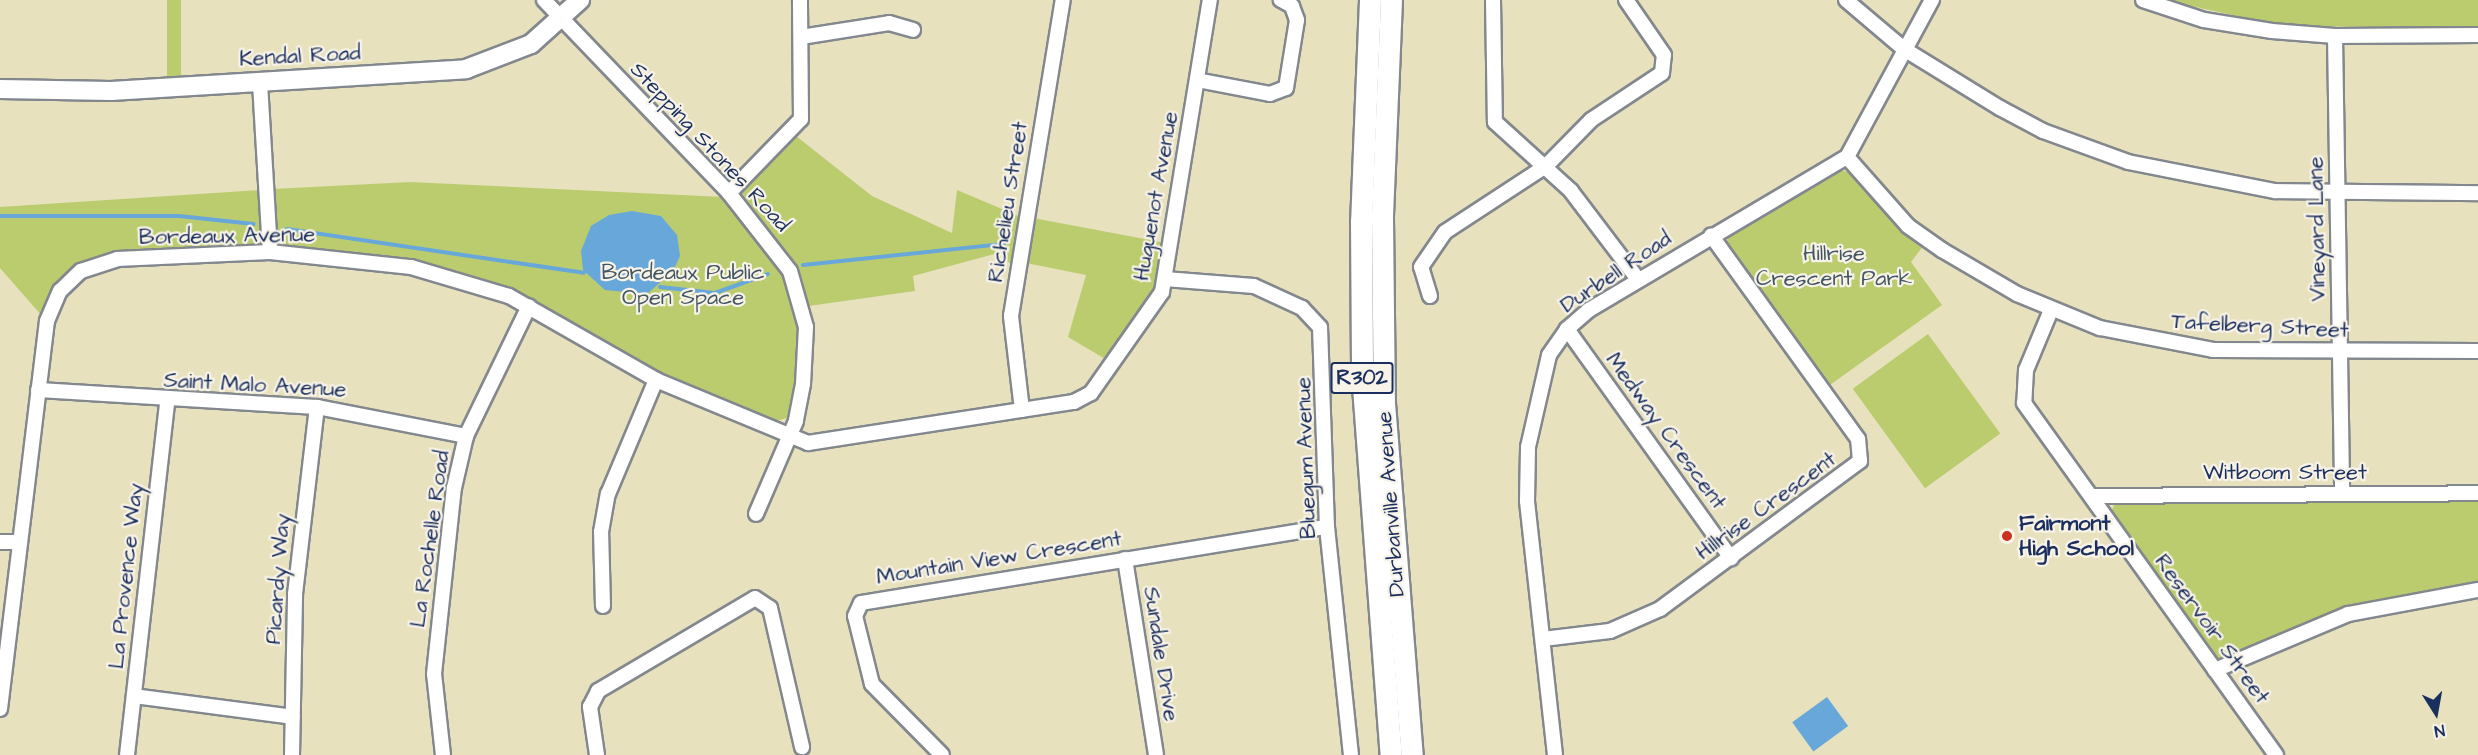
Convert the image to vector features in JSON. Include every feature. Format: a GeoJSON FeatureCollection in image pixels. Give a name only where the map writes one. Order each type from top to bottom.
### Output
{"type":"FeatureCollection","features":[{"type":"Feature","properties":{"kind":"main road","name":"Durbanville Avenue"},"geometry":{"type":"LineString","coordinates":[[1370,0],[1361,197],[1362,373],[1391,755]]}},
{"type":"Feature","properties":{"kind":"main road","name":"Durbanville Avenue"},"geometry":{"type":"LineString","coordinates":[[1391,0],[1382,218],[1384,403],[1412,755]]}},
{"type":"Feature","properties":{"kind":"street","name":"Stepping Stones Road"},"geometry":{"type":"LineString","coordinates":[[544,0],[729,193],[776,247],[800,297],[806,352],[789,438],[756,514]]}},
{"type":"Feature","properties":{"kind":"street","name":"Kendal Road"},"geometry":{"type":"LineString","coordinates":[[0,89],[79,92],[260,83],[479,66],[519,51],[562,19],[580,0]]}},
{"type":"Feature","properties":{"kind":"street"},"geometry":{"type":"LineString","coordinates":[[729,193],[799,124],[800,0]]}},
{"type":"Feature","properties":{"kind":"street","name":"Richelieu Street"},"geometry":{"type":"LineString","coordinates":[[1022,410],[1011,316],[1063,0]]}},
{"type":"Feature","properties":{"kind":"street","name":"Huguenot Avenue"},"geometry":{"type":"LineString","coordinates":[[789,438],[816,443],[1081,400],[1092,393],[1165,279],[1210,0]]}},
{"type":"Feature","properties":{"kind":"street"},"geometry":{"type":"LineString","coordinates":[[1197,80],[1270,94],[1286,88],[1297,20],[1292,6],[1281,0]]}},
{"type":"Feature","properties":{"kind":"street"},"geometry":{"type":"LineString","coordinates":[[1493,0],[1495,122],[1546,166],[1587,209],[1637,278]]}},
{"type":"Feature","properties":{"kind":"street"},"geometry":{"type":"LineString","coordinates":[[1430,296],[1421,267],[1445,232],[1546,166],[1591,120],[1662,73],[1660,48],[1626,0]]}},
{"type":"Feature","properties":{"kind":"street"},"geometry":{"type":"LineString","coordinates":[[1846,0],[1904,49],[2024,122],[2128,162],[2223,185],[2338,194],[2478,193]]}},
{"type":"Feature","properties":{"kind":"street"},"geometry":{"type":"LineString","coordinates":[[1847,157],[1932,0]]}},
{"type":"Feature","properties":{"kind":"street"},"geometry":{"type":"LineString","coordinates":[[2143,0],[2204,20],[2335,36],[2478,35]]}},
{"type":"Feature","properties":{"kind":"street"},"geometry":{"type":"LineString","coordinates":[[801,37],[889,23],[912,30]]}},
{"type":"Feature","properties":{"kind":"street","name":"Vineyard Lane"},"geometry":{"type":"LineString","coordinates":[[2335,36],[2342,494]]}},
{"type":"Feature","properties":{"kind":"street"},"geometry":{"type":"LineString","coordinates":[[260,83],[270,252]]}},
{"type":"Feature","properties":{"kind":"street","name":"Durbell Road"},"geometry":{"type":"LineString","coordinates":[[1555,755],[1527,501],[1528,447],[1549,355],[1567,329],[1637,278],[1847,157]]}},
{"type":"Feature","properties":{"kind":"street","name":"Tafelberg Street"},"geometry":{"type":"LineString","coordinates":[[1847,157],[1908,226],[1989,281],[2051,310],[2126,335],[2188,347],[2340,352],[2478,351]]}},
{"type":"Feature","properties":{"kind":"street","name":"Hillrise Crescent"},"geometry":{"type":"LineString","coordinates":[[1543,639],[1599,633],[1633,622],[1731,558],[1848,474],[1861,454],[1858,439],[1711,236]]}},
{"type":"Feature","properties":{"kind":"street","name":"Bordeaux Avenue"},"geometry":{"type":"LineString","coordinates":[[0,709],[38,390],[51,308],[81,271],[117,259],[270,252],[405,265],[530,306],[656,380],[789,438]]}},
{"type":"Feature","properties":{"kind":"street","name":"Bluegum Avenue"},"geometry":{"type":"LineString","coordinates":[[1165,279],[1254,286],[1316,321],[1324,345],[1327,527],[1351,755]]}},
{"type":"Feature","properties":{"kind":"street","name":"La Rochelle Road"},"geometry":{"type":"LineString","coordinates":[[443,755],[434,674],[443,570],[466,436],[530,306]]}},
{"type":"Feature","properties":{"kind":"street","name":"Reservoir Street"},"geometry":{"type":"LineString","coordinates":[[2051,310],[2026,370],[2024,403],[2276,755]]}},
{"type":"Feature","properties":{"kind":"street","name":"Medway Crescent"},"geometry":{"type":"LineString","coordinates":[[1567,329],[1731,558]]}},
{"type":"Feature","properties":{"kind":"street"},"geometry":{"type":"LineString","coordinates":[[603,606],[601,532],[608,494],[656,380]]}},
{"type":"Feature","properties":{"kind":"street","name":"Saint Malo Avenue"},"geometry":{"type":"LineString","coordinates":[[38,390],[167,402],[317,407],[466,436]]}},
{"type":"Feature","properties":{"kind":"street","name":"La Provence Way"},"geometry":{"type":"LineString","coordinates":[[127,755],[167,402]]}},
{"type":"Feature","properties":{"kind":"street","name":"Picardy Way"},"geometry":{"type":"LineString","coordinates":[[292,755],[295,594],[317,407]]}},
{"type":"Feature","properties":{"kind":"street","name":"Witboom Street"},"geometry":{"type":"LineString","coordinates":[[2092,496],[2478,493]]}},
{"type":"Feature","properties":{"kind":"street","name":"Mountain View Crescent"},"geometry":{"type":"LineString","coordinates":[[942,755],[872,684],[855,616],[858,605],[1327,527]]}},
{"type":"Feature","properties":{"kind":"street"},"geometry":{"type":"LineString","coordinates":[[0,542],[20,542]]}},
{"type":"Feature","properties":{"kind":"street","name":"Sundale Drive"},"geometry":{"type":"LineString","coordinates":[[1125,560],[1156,755]]}},
{"type":"Feature","properties":{"kind":"street"},"geometry":{"type":"LineString","coordinates":[[2215,670],[2348,614],[2478,590]]}},
{"type":"Feature","properties":{"kind":"street"},"geometry":{"type":"LineString","coordinates":[[597,755],[590,707],[598,691],[755,598],[770,608],[802,747]]}},
{"type":"Feature","properties":{"kind":"street"},"geometry":{"type":"LineString","coordinates":[[134,696],[293,717]]}},
{"type":"Feature","properties":{"kind":"green space"},"geometry":{"type":"Polygon","coordinates":[[[167,0],[181,0],[181,80],[167,80],[167,0]]]}},
{"type":"Feature","properties":{"kind":"green space"},"geometry":{"type":"Polygon","coordinates":[[[2164,0],[2478,0],[2478,28],[2282,26],[2164,0]]]}},
{"type":"Feature","properties":{"kind":"green space","name":"Bordeaux Public Open Space"},"geometry":{"type":"Polygon","coordinates":[[[796,136],[872,196],[952,233],[957,190],[1021,217],[1013,266],[998,253],[913,276],[915,291],[809,306],[791,259],[742,193],[796,136]]]}},
{"type":"Feature","properties":{"kind":"green space","name":"Hillrise Crescent Park"},"geometry":{"type":"Polygon","coordinates":[[[1838,170],[1849,172],[1924,245],[1911,262],[1942,305],[1827,387],[1727,241],[1730,233],[1838,170]]]}},
{"type":"Feature","properties":{"kind":"green space","name":"Bordeaux Public Open Space"},"geometry":{"type":"Polygon","coordinates":[[[411,182],[723,197],[757,232],[784,272],[798,319],[800,361],[790,417],[770,423],[652,371],[537,303],[480,280],[400,258],[286,246],[276,239],[272,189],[411,182]]]}},
{"type":"Feature","properties":{"kind":"green space"},"geometry":{"type":"Polygon","coordinates":[[[260,190],[263,235],[255,246],[101,255],[62,279],[42,316],[0,268],[0,207],[260,190]]]}},
{"type":"Feature","properties":{"kind":"green space"},"geometry":{"type":"Polygon","coordinates":[[[1033,218],[1166,243],[1152,295],[1107,360],[1068,337],[1086,275],[1026,263],[1033,218]]]}},
{"type":"Feature","properties":{"kind":"green space"},"geometry":{"type":"Polygon","coordinates":[[[1928,334],[2000,434],[1925,488],[1853,389],[1928,334]]]}},
{"type":"Feature","properties":{"kind":"green space"},"geometry":{"type":"Polygon","coordinates":[[[2478,498],[2478,585],[2349,608],[2222,660],[2214,658],[2111,512],[2115,503],[2478,498]]]}},
{"type":"Feature","properties":{"kind":"water"},"geometry":{"type":"Polygon","coordinates":[[[632,211],[661,216],[677,235],[680,256],[673,271],[647,294],[605,290],[583,270],[581,251],[591,226],[609,215],[632,211]]]}},
{"type":"Feature","properties":{"kind":"water"},"geometry":{"type":"Polygon","coordinates":[[[1827,697],[1848,726],[1813,751],[1792,722],[1827,697]]]}},
{"type":"Feature","properties":{"kind":"waterway"},"geometry":{"type":"LineString","coordinates":[[0,216],[179,216],[254,224]]}},
{"type":"Feature","properties":{"kind":"waterway"},"geometry":{"type":"LineString","coordinates":[[287,229],[584,273]]}},
{"type":"Feature","properties":{"kind":"waterway"},"geometry":{"type":"LineString","coordinates":[[803,265],[1004,244]]}},
{"type":"Feature","properties":{"kind":"waterway"},"geometry":{"type":"LineString","coordinates":[[660,287],[715,293],[768,274]]}},
{"type":"Feature","properties":{"kind":"place","name":"Fairmont High School"},"geometry":{"type":"Point","coordinates":[2007,536]}}]}
